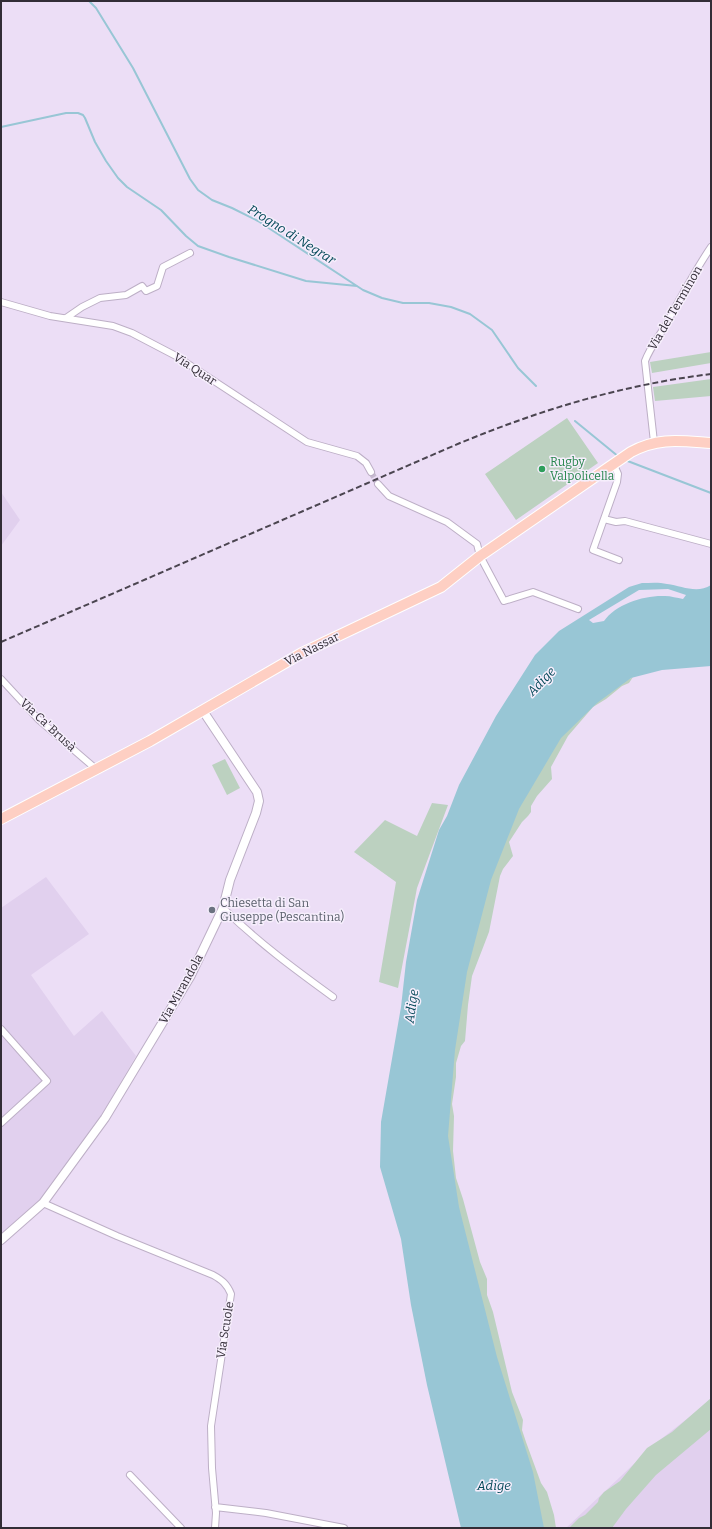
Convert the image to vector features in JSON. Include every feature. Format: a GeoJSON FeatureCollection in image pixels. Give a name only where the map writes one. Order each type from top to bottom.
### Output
{"type":"FeatureCollection","features":[{"type":"Feature","properties":{"kind":"main road","name":"Via Nassar"},"geometry":{"type":"LineString","coordinates":[[1,819],[150,741],[302,652],[441,587],[480,556],[630,452],[654,442],[673,441],[711,443]]}},
{"type":"Feature","properties":{"kind":"street","name":"Via del Terminon"},"geometry":{"type":"LineString","coordinates":[[654,442],[645,361],[694,272],[711,247]]}},
{"type":"Feature","properties":{"kind":"street"},"geometry":{"type":"LineString","coordinates":[[66,318],[82,307],[100,298],[126,295],[142,286],[146,291],[157,286],[162,267],[190,253]]}},
{"type":"Feature","properties":{"kind":"street","name":"Via Quar"},"geometry":{"type":"LineString","coordinates":[[1,302],[27,310],[113,326],[151,342],[176,356],[308,442],[357,456],[366,463],[371,472]]}},
{"type":"Feature","properties":{"kind":"street"},"geometry":{"type":"LineString","coordinates":[[615,461],[618,474],[617,482],[593,550],[618,560]]}},
{"type":"Feature","properties":{"kind":"street"},"geometry":{"type":"LineString","coordinates":[[378,484],[389,496],[447,522],[477,544],[480,556],[504,601],[533,592],[578,609]]}},
{"type":"Feature","properties":{"kind":"street"},"geometry":{"type":"LineString","coordinates":[[604,519],[616,522],[625,520],[711,544]]}},
{"type":"Feature","properties":{"kind":"street","name":"Via Ca' Brusà"},"geometry":{"type":"LineString","coordinates":[[1,679],[39,720],[96,769]]}},
{"type":"Feature","properties":{"kind":"street","name":"Via Mirandola"},"geometry":{"type":"LineString","coordinates":[[1,1240],[43,1202],[106,1118],[190,977],[223,908],[230,880],[256,813],[258,801],[257,792],[203,711]]}},
{"type":"Feature","properties":{"kind":"street"},"geometry":{"type":"LineString","coordinates":[[223,908],[248,932],[285,963],[333,997]]}},
{"type":"Feature","properties":{"kind":"street"},"geometry":{"type":"LineString","coordinates":[[1,1029],[47,1081],[1,1123]]}},
{"type":"Feature","properties":{"kind":"street","name":"Via Scuole"},"geometry":{"type":"LineString","coordinates":[[43,1202],[116,1236],[212,1275],[222,1280],[228,1288],[231,1294],[211,1426],[215,1528]]}},
{"type":"Feature","properties":{"kind":"street"},"geometry":{"type":"LineString","coordinates":[[130,1476],[181,1528]]}},
{"type":"Feature","properties":{"kind":"street"},"geometry":{"type":"LineString","coordinates":[[215,1507],[266,1513],[344,1528]]}},
{"type":"Feature","properties":{"kind":"shaded area"},"geometry":{"type":"Polygon","coordinates":[[[1,492],[20,520],[1,546],[1,492]]]}},
{"type":"Feature","properties":{"kind":"shaded area"},"geometry":{"type":"Polygon","coordinates":[[[46,877],[89,934],[31,975],[74,1036],[102,1011],[136,1056],[80,1152],[30,1213],[1,1238],[1,908],[46,877]]]}},
{"type":"Feature","properties":{"kind":"shaded area"},"geometry":{"type":"Polygon","coordinates":[[[711,1400],[711,1528],[566,1528],[656,1443],[711,1400]]]}},
{"type":"Feature","properties":{"kind":"green space"},"geometry":{"type":"Polygon","coordinates":[[[711,352],[711,363],[652,373],[650,362],[711,352]]]}},
{"type":"Feature","properties":{"kind":"green space"},"geometry":{"type":"Polygon","coordinates":[[[711,379],[711,396],[655,401],[653,387],[711,379]]]}},
{"type":"Feature","properties":{"kind":"green space","name":"Rugby Valpolicella"},"geometry":{"type":"Polygon","coordinates":[[[567,418],[598,463],[516,520],[485,474],[567,418]]]}},
{"type":"Feature","properties":{"kind":"green space"},"geometry":{"type":"Polygon","coordinates":[[[633,677],[629,683],[622,686],[593,707],[568,736],[551,767],[552,779],[537,796],[531,806],[531,812],[522,822],[509,842],[513,856],[503,869],[500,876],[489,932],[472,976],[465,1041],[461,1046],[456,1063],[456,1077],[452,1104],[454,1116],[453,1151],[456,1178],[480,1262],[487,1279],[487,1295],[493,1312],[512,1392],[523,1420],[522,1430],[541,1483],[547,1492],[554,1515],[556,1528],[532,1528],[463,1227],[459,1214],[451,1203],[444,1063],[503,823],[586,699],[633,677]]]}},
{"type":"Feature","properties":{"kind":"green space"},"geometry":{"type":"Polygon","coordinates":[[[225,759],[240,788],[227,795],[212,765],[225,759]]]}},
{"type":"Feature","properties":{"kind":"green space"},"geometry":{"type":"Polygon","coordinates":[[[432,803],[448,805],[417,888],[398,988],[379,982],[396,882],[354,852],[385,820],[417,836],[432,803]]]}},
{"type":"Feature","properties":{"kind":"green space"},"geometry":{"type":"Polygon","coordinates":[[[711,1398],[711,1429],[656,1475],[626,1509],[612,1528],[569,1528],[598,1502],[599,1498],[604,1492],[620,1481],[647,1448],[672,1432],[711,1398]]]}},
{"type":"Feature","properties":{"kind":"water","name":"Adige"},"geometry":{"type":"Polygon","coordinates":[[[642,583],[664,583],[689,589],[700,589],[711,585],[711,666],[662,670],[631,678],[597,703],[561,738],[519,809],[491,880],[467,972],[455,1050],[448,1136],[459,1207],[497,1357],[533,1472],[544,1528],[461,1528],[427,1385],[411,1305],[401,1239],[380,1167],[381,1122],[401,1007],[406,962],[417,900],[439,830],[447,816],[459,785],[496,716],[535,655],[559,631],[629,587],[642,583]],[[668,589],[639,590],[589,620],[593,623],[604,621],[609,615],[623,605],[640,599],[665,596],[683,599],[686,595],[668,589]]]}},
{"type":"Feature","properties":{"kind":"waterway","name":"Progno di Negrar"},"geometry":{"type":"LineString","coordinates":[[89,1],[96,8],[133,68],[190,179],[198,190],[212,200],[258,221],[363,290],[382,298],[403,303],[429,303],[451,307],[470,314],[492,330],[518,368],[536,386]]}},
{"type":"Feature","properties":{"kind":"waterway"},"geometry":{"type":"LineString","coordinates":[[1,127],[66,113],[78,113],[83,115],[95,142],[118,178],[127,187],[161,210],[186,236],[198,246],[306,281],[357,286]]}},
{"type":"Feature","properties":{"kind":"waterway","name":"Progno di Negrar"},"geometry":{"type":"LineString","coordinates":[[575,421],[619,457]]}},
{"type":"Feature","properties":{"kind":"waterway","name":"Progno di Negrar"},"geometry":{"type":"LineString","coordinates":[[625,460],[711,493]]}},
{"type":"Feature","properties":{"kind":"tunnel"},"geometry":{"type":"LineString","coordinates":[[371,472],[378,484]]}},
{"type":"Feature","properties":{"kind":"railway"},"geometry":{"type":"LineString","coordinates":[[1,642],[460,443],[522,419],[614,392],[711,374]]}},
{"type":"Feature","properties":{"kind":"place","name":"Rugby Valpolicella"},"geometry":{"type":"Point","coordinates":[542,469]}},
{"type":"Feature","properties":{"kind":"place","name":"Chiesetta di San Giuseppe (Pescantina)"},"geometry":{"type":"Point","coordinates":[212,910]}}]}
